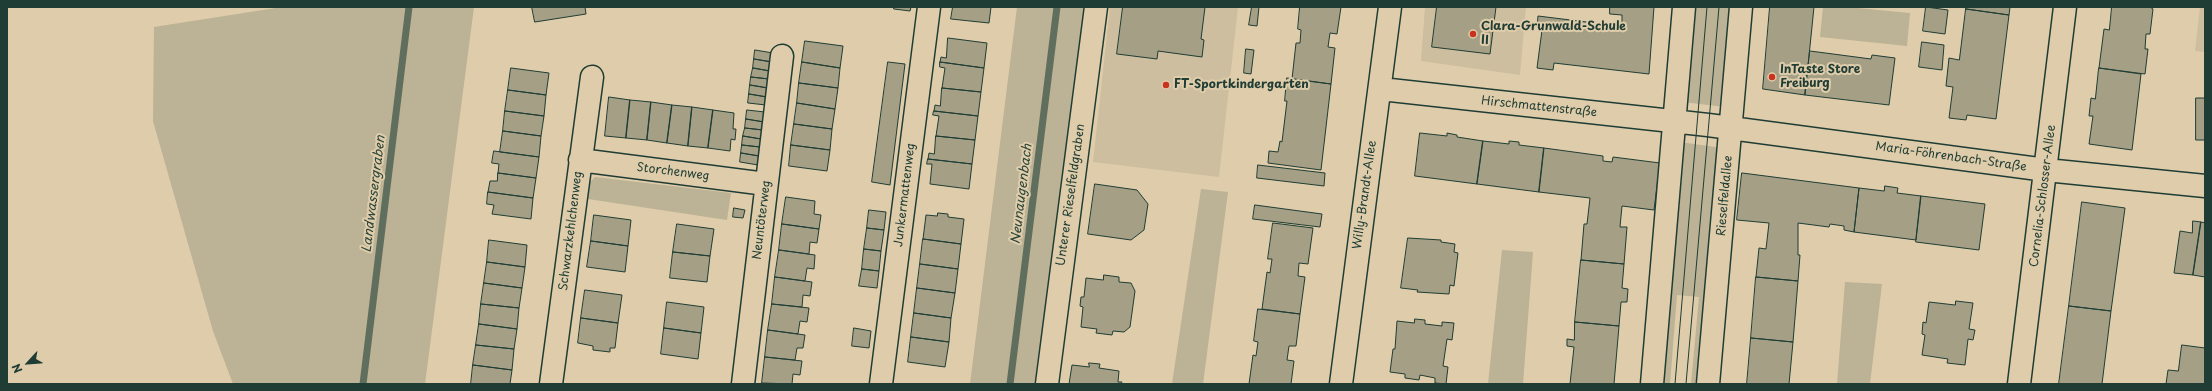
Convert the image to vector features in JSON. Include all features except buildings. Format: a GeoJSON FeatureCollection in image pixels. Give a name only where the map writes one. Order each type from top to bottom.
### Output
{"type":"FeatureCollection","features":[{"type":"Feature","properties":{"kind":"street","name":"Junkermattenweg"},"geometry":{"type":"LineString","coordinates":[[881,384],[929,7]]}},
{"type":"Feature","properties":{"kind":"street","name":"Unterer Rieselfeldgraben"},"geometry":{"type":"LineString","coordinates":[[1047,384],[1096,7]]}},
{"type":"Feature","properties":{"kind":"street","name":"Willy-Brandt-Allee"},"geometry":{"type":"LineString","coordinates":[[1341,384],[1364,199],[1381,89],[1390,7]]}},
{"type":"Feature","properties":{"kind":"street"},"geometry":{"type":"LineString","coordinates":[[1652,384],[1684,7]]}},
{"type":"Feature","properties":{"kind":"street","name":"Rieselfeldallee"},"geometry":{"type":"LineString","coordinates":[[1708,384],[1741,7]]}},
{"type":"Feature","properties":{"kind":"street","name":"Cornelia-Schlosser-Allee"},"geometry":{"type":"LineString","coordinates":[[2019,384],[2065,7]]}},
{"type":"Feature","properties":{"kind":"street","name":"Neuntöterweg"},"geometry":{"type":"LineString","coordinates":[[743,384],[782,56]]}},
{"type":"Feature","properties":{"kind":"street","name":"Schwarzkehlchenweg"},"geometry":{"type":"LineString","coordinates":[[551,384],[592,77]]}},
{"type":"Feature","properties":{"kind":"street","name":"Hirschmattenstraße"},"geometry":{"type":"LineString","coordinates":[[1381,89],[1697,124]]}},
{"type":"Feature","properties":{"kind":"street","name":"Maria-Föhrenbach-Straße"},"geometry":{"type":"LineString","coordinates":[[1697,124],[2046,170],[2205,186]]}},
{"type":"Feature","properties":{"kind":"street","name":"Storchenweg"},"geometry":{"type":"LineString","coordinates":[[580,160],[766,184]]}},
{"type":"Feature","properties":{"kind":"shaded area"},"geometry":{"type":"Polygon","coordinates":[[[282,7],[474,7],[425,384],[233,384],[213,331],[153,121],[154,27],[282,7]]]}},
{"type":"Feature","properties":{"kind":"shaded area"},"geometry":{"type":"Polygon","coordinates":[[[1017,7],[1084,7],[1067,165],[1036,384],[970,384],[1017,7]]]}},
{"type":"Feature","properties":{"kind":"shaded area","name":"FT-Sportkindergarten"},"geometry":{"type":"Polygon","coordinates":[[[1110,7],[1238,7],[1219,177],[1093,162],[1110,7]]]}},
{"type":"Feature","properties":{"kind":"shaded area","name":"Clara-Grunwald-Schule II"},"geometry":{"type":"Polygon","coordinates":[[[1425,7],[1526,7],[1520,75],[1421,61],[1425,7]]]}},
{"type":"Feature","properties":{"kind":"shaded area"},"geometry":{"type":"Polygon","coordinates":[[[1691,7],[1734,7],[1725,107],[1683,102],[1691,7]]]}},
{"type":"Feature","properties":{"kind":"shaded area"},"geometry":{"type":"Polygon","coordinates":[[[1823,7],[1847,7],[1910,13],[1907,46],[1820,37],[1823,7]]]}},
{"type":"Feature","properties":{"kind":"shaded area"},"geometry":{"type":"Polygon","coordinates":[[[2200,7],[2205,7],[2205,52],[2195,51],[2200,7]]]}},
{"type":"Feature","properties":{"kind":"shaded area"},"geometry":{"type":"Polygon","coordinates":[[[1680,142],[1722,148],[1702,384],[1691,384],[1699,297],[1677,295],[1670,384],[1659,384],[1680,142]]]}},
{"type":"Feature","properties":{"kind":"shaded area"},"geometry":{"type":"Polygon","coordinates":[[[595,177],[731,193],[727,220],[588,199],[590,182],[595,177]]]}},
{"type":"Feature","properties":{"kind":"shaded area"},"geometry":{"type":"Polygon","coordinates":[[[1201,189],[1228,192],[1203,384],[1172,384],[1201,189]]]}},
{"type":"Feature","properties":{"kind":"shaded area"},"geometry":{"type":"Polygon","coordinates":[[[1502,250],[1533,252],[1523,384],[1488,384],[1502,250]]]}},
{"type":"Feature","properties":{"kind":"shaded area"},"geometry":{"type":"Polygon","coordinates":[[[1845,282],[1882,284],[1870,384],[1837,384],[1845,282]]]}},
{"type":"Feature","properties":{"kind":"waterway","name":"Landwassergraben"},"geometry":{"type":"LineString","coordinates":[[363,384],[409,7]]}},
{"type":"Feature","properties":{"kind":"waterway","name":"Neunaugenbach"},"geometry":{"type":"LineString","coordinates":[[1010,384],[1057,7]]}},
{"type":"Feature","properties":{"kind":"tram line"},"geometry":{"type":"LineString","coordinates":[[1675,384],[1707,7]]}},
{"type":"Feature","properties":{"kind":"tram line"},"geometry":{"type":"LineString","coordinates":[[1686,384],[1719,7]]}},
{"type":"Feature","properties":{"kind":"place","name":"Clara-Grunwald-Schule II"},"geometry":{"type":"Point","coordinates":[1473,34]}},
{"type":"Feature","properties":{"kind":"place","name":"InTaste Store Freiburg"},"geometry":{"type":"Point","coordinates":[1772,77]}},
{"type":"Feature","properties":{"kind":"place","name":"FT-Sportkindergarten"},"geometry":{"type":"Point","coordinates":[1166,85]}}]}
